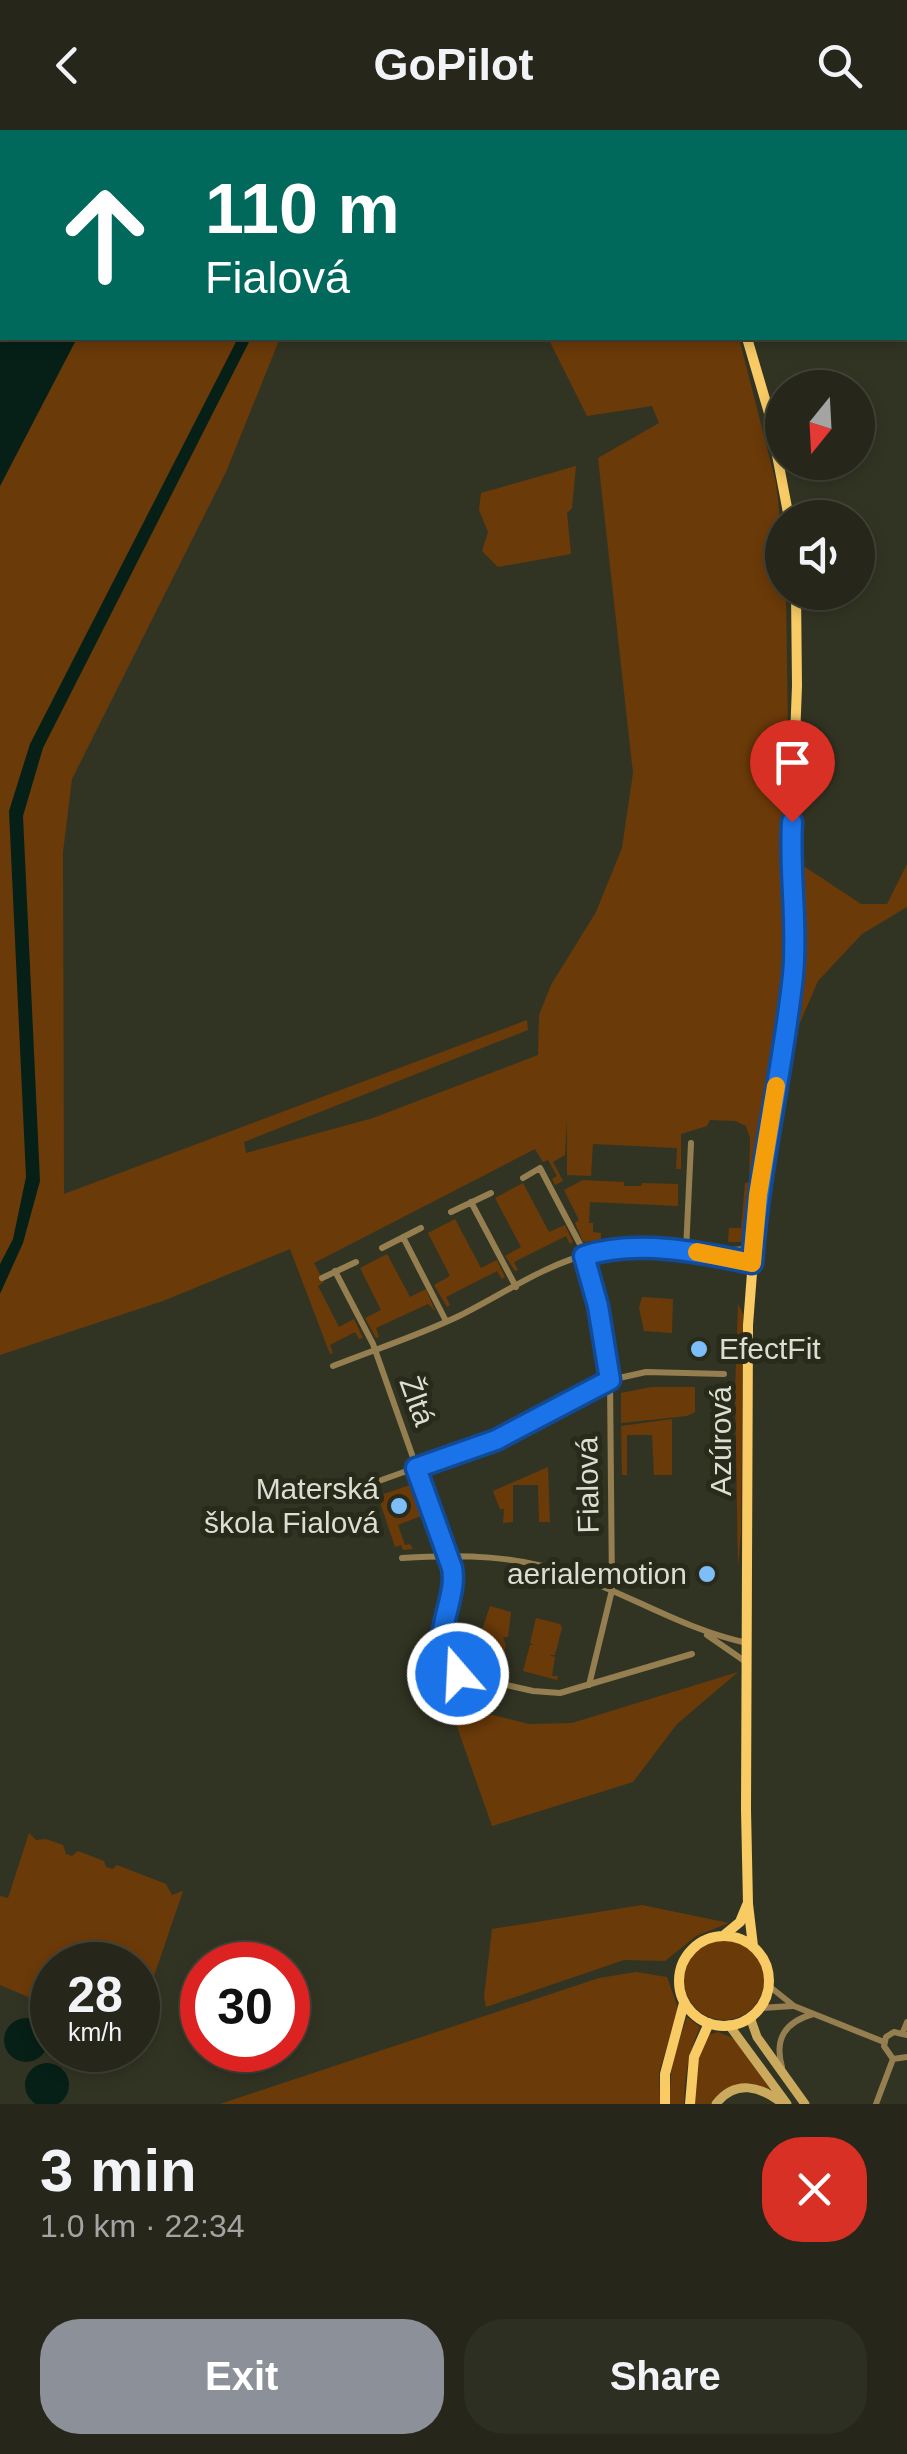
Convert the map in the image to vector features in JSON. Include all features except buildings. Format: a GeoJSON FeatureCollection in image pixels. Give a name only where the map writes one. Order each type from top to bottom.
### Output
{"type":"FeatureCollection","features":[{"type":"Feature","properties":{"kind":"main road"},"geometry":{"type":"LineString","coordinates":[[748,340],[769,414],[786,500]]}},
{"type":"Feature","properties":{"kind":"main road","name":"Azúrová"},"geometry":{"type":"LineString","coordinates":[[753,1946],[748,1904],[746,1430],[758,1195],[790,1000],[794,951],[790,868],[798,686],[796,610]]}},
{"type":"Feature","properties":{"kind":"main road"},"geometry":{"type":"LineString","coordinates":[[723,1936],[753,1946],[766,1963],[769,1986],[760,2008],[750,2017],[729,2025],[709,2023],[693,2013],[684,2002],[678,1982],[684,1958],[700,1942],[723,1936],[740,1922],[748,1904]]}},
{"type":"Feature","properties":{"kind":"main road"},"geometry":{"type":"LineString","coordinates":[[665,2104],[666,2074],[684,2002]]}},
{"type":"Feature","properties":{"kind":"main road"},"geometry":{"type":"LineString","coordinates":[[750,2017],[757,2037],[805,2104]]}},
{"type":"Feature","properties":{"kind":"main road"},"geometry":{"type":"LineString","coordinates":[[690,2104],[694,2056],[709,2023]]}},
{"type":"Feature","properties":{"kind":"main road"},"geometry":{"type":"LineString","coordinates":[[729,2025],[785,2104]]}},
{"type":"Feature","properties":{"kind":"main road"},"geometry":{"type":"LineString","coordinates":[[716,2104],[728,2092],[744,2087],[762,2089],[785,2104]]}},
{"type":"Feature","properties":{"kind":"street"},"geometry":{"type":"LineString","coordinates":[[686,1252],[691,1143]]}},
{"type":"Feature","properties":{"kind":"street"},"geometry":{"type":"LineString","coordinates":[[524,1178],[540,1168],[584,1256],[598,1306],[610,1380]]}},
{"type":"Feature","properties":{"kind":"street"},"geometry":{"type":"LineString","coordinates":[[451,1212],[491,1193]]}},
{"type":"Feature","properties":{"kind":"street"},"geometry":{"type":"LineString","coordinates":[[471,1202],[516,1287]]}},
{"type":"Feature","properties":{"kind":"street"},"geometry":{"type":"LineString","coordinates":[[382,1248],[421,1228]]}},
{"type":"Feature","properties":{"kind":"street"},"geometry":{"type":"LineString","coordinates":[[404,1238],[446,1321]]}},
{"type":"Feature","properties":{"kind":"street"},"geometry":{"type":"LineString","coordinates":[[702,1252],[753,1248]]}},
{"type":"Feature","properties":{"kind":"street","name":"Žltá"},"geometry":{"type":"LineString","coordinates":[[333,1366],[446,1321],[584,1256],[633,1249],[702,1252]]}},
{"type":"Feature","properties":{"kind":"street"},"geometry":{"type":"LineString","coordinates":[[702,1252],[752,1263]]}},
{"type":"Feature","properties":{"kind":"street"},"geometry":{"type":"LineString","coordinates":[[322,1278],[356,1262]]}},
{"type":"Feature","properties":{"kind":"street","name":"Žltá"},"geometry":{"type":"LineString","coordinates":[[336,1271],[374,1350],[416,1468]]}},
{"type":"Feature","properties":{"kind":"street"},"geometry":{"type":"LineString","coordinates":[[376,1482],[496,1440],[610,1380],[646,1372],[724,1374]]}},
{"type":"Feature","properties":{"kind":"street","name":"Fialová"},"geometry":{"type":"LineString","coordinates":[[610,1380],[612,1590]]}},
{"type":"Feature","properties":{"kind":"street"},"geometry":{"type":"LineString","coordinates":[[416,1468],[454,1583],[440,1644],[443,1660],[452,1671],[533,1692],[560,1693],[692,1654]]}},
{"type":"Feature","properties":{"kind":"street","name":"Fialová"},"geometry":{"type":"LineString","coordinates":[[402,1558],[448,1556],[527,1562],[574,1575],[702,1631],[747,1644]]}},
{"type":"Feature","properties":{"kind":"street"},"geometry":{"type":"LineString","coordinates":[[589,1686],[612,1590]]}},
{"type":"Feature","properties":{"kind":"street","name":"Fialová"},"geometry":{"type":"LineString","coordinates":[[702,1631],[747,1663]]}},
{"type":"Feature","properties":{"kind":"street"},"geometry":{"type":"LineString","coordinates":[[769,1986],[794,2006],[884,2042]]}},
{"type":"Feature","properties":{"kind":"street"},"geometry":{"type":"LineString","coordinates":[[760,2008],[794,2006]]}},
{"type":"Feature","properties":{"kind":"street"},"geometry":{"type":"LineString","coordinates":[[784,2076],[778,2050],[782,2034],[793,2020],[814,2014]]}},
{"type":"Feature","properties":{"kind":"street"},"geometry":{"type":"LineString","coordinates":[[893,2059],[884,2050],[884,2042],[890,2034],[905,2034],[907,2022]]}},
{"type":"Feature","properties":{"kind":"street"},"geometry":{"type":"LineString","coordinates":[[893,2059],[907,2056]]}},
{"type":"Feature","properties":{"kind":"street"},"geometry":{"type":"LineString","coordinates":[[876,2104],[893,2059]]}},
{"type":"Feature","properties":{"kind":"shaded area"},"geometry":{"type":"Polygon","coordinates":[[[0,340],[76,340],[0,486],[0,340]]]}},
{"type":"Feature","properties":{"kind":"shaded area"},"geometry":{"type":"Polygon","coordinates":[[[76,340],[279,340],[226,472],[72,779],[63,852],[64,1194],[527,1020],[528,1030],[244,1142],[246,1153],[373,1118],[538,1055],[539,1015],[551,985],[596,912],[622,848],[633,773],[598,458],[659,423],[652,406],[587,416],[549,340],[740,340],[765,440],[765,480],[775,480],[778,500],[765,500],[765,610],[786,610],[784,852],[790,968],[746,1233],[741,1242],[728,1242],[729,1228],[741,1228],[745,1183],[749,1182],[750,1138],[746,1126],[735,1121],[710,1120],[707,1126],[681,1134],[681,1169],[676,1169],[677,1148],[593,1144],[591,1176],[567,1175],[567,1119],[565,1155],[553,1162],[563,1181],[555,1185],[552,1179],[557,1176],[548,1160],[543,1162],[535,1149],[314,1263],[324,1282],[318,1286],[339,1327],[354,1319],[363,1338],[359,1339],[355,1332],[330,1345],[333,1353],[330,1354],[290,1249],[163,1301],[0,1355],[0,486],[76,340]]]}},
{"type":"Feature","properties":{"kind":"shaded area"},"geometry":{"type":"Polygon","coordinates":[[[237,340],[250,340],[43,748],[23,816],[40,1181],[23,1243],[0,1294],[0,1264],[13,1239],[26,1177],[9,811],[30,744],[237,340]]]}},
{"type":"Feature","properties":{"kind":"shaded area"},"geometry":{"type":"Polygon","coordinates":[[[576,466],[572,508],[567,513],[571,554],[498,567],[482,551],[488,532],[479,510],[481,493],[576,466]]]}},
{"type":"Feature","properties":{"kind":"shaded area"},"geometry":{"type":"Polygon","coordinates":[[[796,861],[861,904],[887,904],[907,864],[907,907],[862,934],[818,981],[790,1046],[800,972],[796,861]]]}},
{"type":"Feature","properties":{"kind":"shaded area"},"geometry":{"type":"Polygon","coordinates":[[[583,1180],[624,1182],[624,1186],[678,1184],[678,1206],[590,1202],[589,1223],[593,1223],[593,1232],[601,1233],[601,1240],[583,1242],[575,1223],[579,1220],[564,1190],[583,1180]]]}},
{"type":"Feature","properties":{"kind":"shaded area"},"geometry":{"type":"Polygon","coordinates":[[[523,1183],[549,1232],[565,1225],[573,1242],[570,1244],[566,1236],[514,1262],[518,1270],[515,1271],[505,1256],[521,1247],[495,1198],[523,1183]]]}},
{"type":"Feature","properties":{"kind":"shaded area"},"geometry":{"type":"Polygon","coordinates":[[[455,1219],[481,1268],[497,1260],[505,1277],[502,1279],[497,1271],[446,1297],[450,1305],[447,1307],[434,1285],[450,1276],[428,1233],[455,1219]]]}},
{"type":"Feature","properties":{"kind":"shaded area"},"geometry":{"type":"Polygon","coordinates":[[[387,1254],[410,1297],[426,1289],[435,1311],[428,1304],[376,1328],[376,1338],[365,1318],[381,1310],[360,1268],[387,1254]]]}},
{"type":"Feature","properties":{"kind":"shaded area"},"geometry":{"type":"Polygon","coordinates":[[[642,1297],[673,1299],[672,1333],[644,1331],[639,1308],[642,1297]]]}},
{"type":"Feature","properties":{"kind":"shaded area"},"geometry":{"type":"Polygon","coordinates":[[[738,1304],[743,1314],[738,1568],[735,1392],[738,1304]]]}},
{"type":"Feature","properties":{"kind":"shaded area"},"geometry":{"type":"Polygon","coordinates":[[[651,1387],[695,1387],[695,1412],[621,1423],[621,1393],[651,1387]]]}},
{"type":"Feature","properties":{"kind":"shaded area"},"geometry":{"type":"Polygon","coordinates":[[[672,1419],[672,1475],[654,1475],[652,1435],[627,1435],[627,1475],[622,1475],[621,1426],[672,1419]]]}},
{"type":"Feature","properties":{"kind":"shaded area"},"geometry":{"type":"Polygon","coordinates":[[[548,1467],[550,1522],[539,1522],[538,1485],[513,1485],[513,1522],[503,1523],[504,1509],[500,1509],[493,1491],[548,1467]]]}},
{"type":"Feature","properties":{"kind":"shaded area","name":"Materská škola Fialová"},"geometry":{"type":"Polygon","coordinates":[[[410,1485],[421,1516],[398,1525],[405,1545],[410,1544],[413,1549],[403,1550],[401,1545],[395,1547],[378,1496],[410,1485]]]}},
{"type":"Feature","properties":{"kind":"shaded area"},"geometry":{"type":"Polygon","coordinates":[[[490,1606],[511,1612],[500,1666],[467,1658],[474,1656],[480,1638],[484,1639],[480,1636],[490,1606]]]}},
{"type":"Feature","properties":{"kind":"shaded area"},"geometry":{"type":"Polygon","coordinates":[[[536,1618],[560,1624],[562,1628],[555,1655],[549,1655],[555,1657],[552,1676],[558,1676],[557,1680],[523,1671],[530,1645],[534,1645],[530,1643],[536,1618]]]}},
{"type":"Feature","properties":{"kind":"shaded area"},"geometry":{"type":"Polygon","coordinates":[[[738,1672],[677,1724],[633,1782],[492,1826],[449,1704],[529,1724],[572,1723],[738,1672]]]}},
{"type":"Feature","properties":{"kind":"shaded area"},"geometry":{"type":"Polygon","coordinates":[[[29,1833],[36,1840],[63,1845],[66,1854],[72,1856],[78,1851],[104,1861],[106,1867],[113,1869],[117,1865],[166,1884],[172,1895],[183,1891],[160,1958],[160,1942],[30,1942],[30,1998],[0,1985],[0,1896],[8,1898],[29,1833]]]}},
{"type":"Feature","properties":{"kind":"shaded area"},"geometry":{"type":"Polygon","coordinates":[[[642,1905],[729,1923],[696,1936],[665,1961],[624,1960],[486,2007],[492,1929],[642,1905]]]}},
{"type":"Feature","properties":{"kind":"shaded area"},"geometry":{"type":"Polygon","coordinates":[[[724,1940],[739,1943],[752,1952],[761,1965],[761,1995],[752,2008],[739,2017],[724,2020],[709,2017],[696,2008],[687,1995],[684,1980],[687,1965],[696,1952],[709,1943],[724,1940]]]}},
{"type":"Feature","properties":{"kind":"shaded area"},"geometry":{"type":"Polygon","coordinates":[[[636,1972],[667,1977],[678,2008],[659,2073],[660,2104],[220,2104],[599,1978],[636,1972]]]}},
{"type":"Feature","properties":{"kind":"shaded area"},"geometry":{"type":"Polygon","coordinates":[[[687,2017],[700,2027],[688,2065],[684,2104],[669,2104],[672,2062],[687,2017]]]}},
{"type":"Feature","properties":{"kind":"shaded area"},"geometry":{"type":"Polygon","coordinates":[[[30,2018],[30,2062],[26,2062],[10,2056],[4,2040],[10,2024],[30,2018]]]}},
{"type":"Feature","properties":{"kind":"shaded area"},"geometry":{"type":"Polygon","coordinates":[[[718,2032],[735,2039],[775,2092],[758,2085],[740,2085],[725,2091],[711,2104],[694,2104],[698,2056],[708,2035],[718,2032]]]}},
{"type":"Feature","properties":{"kind":"shaded area"},"geometry":{"type":"Polygon","coordinates":[[[31,2072],[63,2072],[69,2085],[62,2100],[56,2104],[38,2104],[32,2100],[25,2085],[31,2072]]]}},
{"type":"Feature","properties":{"kind":"slow traffic"},"geometry":{"type":"LineString","coordinates":[[697,1252],[752,1263],[758,1195],[776,1086]]}},
{"type":"Feature","properties":{"kind":"place","name":"EfectFit"},"geometry":{"type":"Point","coordinates":[699,1349]}},
{"type":"Feature","properties":{"kind":"place","name":"Materská škola Fialová"},"geometry":{"type":"Point","coordinates":[399,1506]}},
{"type":"Feature","properties":{"kind":"place","name":"aerialemotion"},"geometry":{"type":"Point","coordinates":[707,1574]}},
{"type":"Feature","properties":{"kind":"route"},"geometry":{"type":"LineString","coordinates":[[458,1674],[443,1660],[440,1644],[454,1583],[452,1568],[416,1468],[496,1440],[610,1380],[598,1306],[584,1256],[633,1249],[702,1252],[752,1263],[758,1195],[793,967],[792,822]]}}]}
